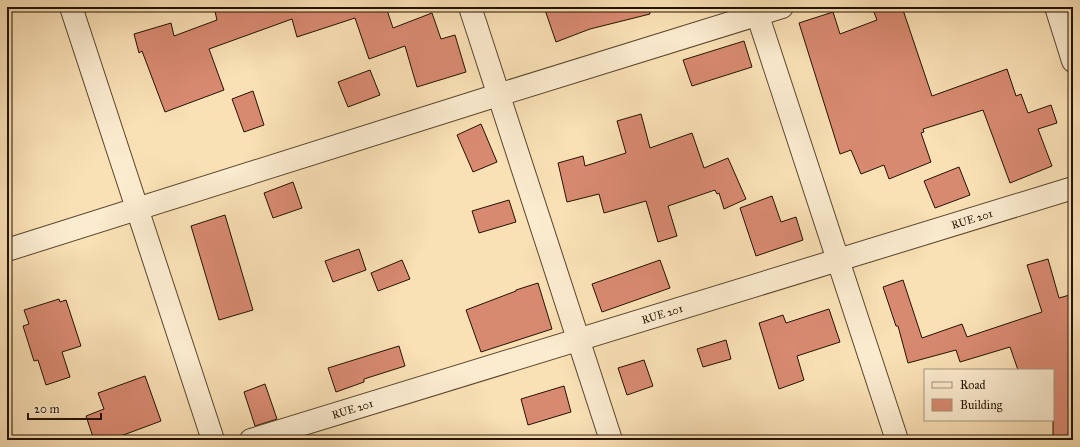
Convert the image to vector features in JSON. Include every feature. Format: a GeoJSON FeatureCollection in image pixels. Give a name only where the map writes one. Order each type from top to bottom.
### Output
{"type":"FeatureCollection","features":[{"type":"Feature","properties":{"kind":"street"},"geometry":{"type":"LineString","coordinates":[[71,7],[213,440]]}},
{"type":"Feature","properties":{"kind":"street"},"geometry":{"type":"LineString","coordinates":[[470,7],[611,440]]}},
{"type":"Feature","properties":{"kind":"street"},"geometry":{"type":"LineString","coordinates":[[7,250],[498,95],[756,11],[782,7]]}},
{"type":"Feature","properties":{"kind":"street"},"geometry":{"type":"LineString","coordinates":[[1056,7],[1073,60]]}},
{"type":"Feature","properties":{"kind":"street"},"geometry":{"type":"LineString","coordinates":[[756,11],[897,440]]}},
{"type":"Feature","properties":{"kind":"street","name":"RUE 201"},"geometry":{"type":"LineString","coordinates":[[251,440],[1073,188]]}},
{"type":"Feature","properties":{"kind":"building"},"geometry":{"type":"Polygon","coordinates":[[[214,7],[386,7],[393,28],[432,13],[441,39],[455,35],[466,72],[417,87],[405,46],[369,59],[355,18],[297,37],[292,19],[209,49],[224,90],[165,112],[142,51],[139,53],[134,34],[171,23],[174,36],[217,20],[214,7]]]}},
{"type":"Feature","properties":{"kind":"building"},"geometry":{"type":"Polygon","coordinates":[[[544,7],[649,7],[650,14],[590,29],[556,42],[544,7]]]}},
{"type":"Feature","properties":{"kind":"building"},"geometry":{"type":"Polygon","coordinates":[[[872,7],[902,7],[932,96],[1007,69],[1016,96],[1021,94],[1028,113],[1051,105],[1057,123],[1038,129],[1052,166],[1010,183],[983,110],[923,129],[924,132],[921,133],[931,162],[889,179],[884,165],[861,174],[851,150],[840,154],[799,23],[833,12],[840,34],[877,20],[872,7]]]}},
{"type":"Feature","properties":{"kind":"building"},"geometry":{"type":"Polygon","coordinates":[[[744,41],[752,67],[692,86],[683,60],[744,41]]]}},
{"type":"Feature","properties":{"kind":"building"},"geometry":{"type":"Polygon","coordinates":[[[370,70],[380,95],[348,107],[338,82],[370,70]]]}},
{"type":"Feature","properties":{"kind":"building"},"geometry":{"type":"Polygon","coordinates":[[[253,91],[264,125],[244,132],[232,99],[253,91]]]}},
{"type":"Feature","properties":{"kind":"building"},"geometry":{"type":"Polygon","coordinates":[[[641,114],[650,148],[692,133],[704,168],[728,158],[746,199],[724,209],[719,193],[717,194],[715,190],[668,206],[677,236],[658,242],[646,201],[604,213],[599,194],[567,202],[558,163],[583,156],[585,166],[626,153],[617,121],[641,114]]]}},
{"type":"Feature","properties":{"kind":"building"},"geometry":{"type":"Polygon","coordinates":[[[481,124],[497,162],[473,172],[457,135],[481,124]]]}},
{"type":"Feature","properties":{"kind":"building"},"geometry":{"type":"Polygon","coordinates":[[[959,167],[970,195],[935,208],[924,181],[959,167]]]}},
{"type":"Feature","properties":{"kind":"building"},"geometry":{"type":"Polygon","coordinates":[[[293,182],[302,208],[273,218],[264,193],[293,182]]]}},
{"type":"Feature","properties":{"kind":"building"},"geometry":{"type":"Polygon","coordinates":[[[772,196],[781,222],[796,217],[803,240],[756,256],[740,208],[772,196]]]}},
{"type":"Feature","properties":{"kind":"building"},"geometry":{"type":"Polygon","coordinates":[[[509,200],[516,222],[479,233],[472,211],[509,200]]]}},
{"type":"Feature","properties":{"kind":"building"},"geometry":{"type":"Polygon","coordinates":[[[225,215],[253,310],[219,320],[191,226],[225,215]]]}},
{"type":"Feature","properties":{"kind":"building"},"geometry":{"type":"Polygon","coordinates":[[[359,249],[366,270],[333,282],[325,261],[359,249]]]}},
{"type":"Feature","properties":{"kind":"building"},"geometry":{"type":"Polygon","coordinates":[[[1048,259],[1059,298],[1073,294],[1073,440],[1053,440],[1054,369],[1018,369],[1010,347],[960,362],[956,350],[908,363],[898,326],[896,326],[883,287],[903,280],[922,338],[962,324],[967,337],[1042,312],[1027,265],[1048,259]]]}},
{"type":"Feature","properties":{"kind":"building"},"geometry":{"type":"Polygon","coordinates":[[[402,260],[410,279],[378,291],[371,273],[402,260]]]}},
{"type":"Feature","properties":{"kind":"building"},"geometry":{"type":"Polygon","coordinates":[[[660,260],[670,288],[602,312],[592,284],[660,260]]]}},
{"type":"Feature","properties":{"kind":"building"},"geometry":{"type":"Polygon","coordinates":[[[538,283],[552,329],[481,352],[466,310],[538,283]]]}},
{"type":"Feature","properties":{"kind":"building"},"geometry":{"type":"Polygon","coordinates":[[[59,299],[60,302],[66,300],[81,346],[62,352],[70,377],[46,385],[38,360],[34,361],[23,326],[29,324],[24,310],[59,299]]]}},
{"type":"Feature","properties":{"kind":"building"},"geometry":{"type":"Polygon","coordinates":[[[829,309],[840,342],[797,356],[804,380],[779,389],[759,323],[783,315],[786,323],[829,309]]]}},
{"type":"Feature","properties":{"kind":"building"},"geometry":{"type":"Polygon","coordinates":[[[726,340],[731,359],[703,367],[697,349],[726,340]]]}},
{"type":"Feature","properties":{"kind":"building"},"geometry":{"type":"Polygon","coordinates":[[[399,346],[405,366],[364,379],[364,382],[336,392],[328,368],[399,346]]]}},
{"type":"Feature","properties":{"kind":"building"},"geometry":{"type":"Polygon","coordinates":[[[644,360],[653,386],[627,395],[618,368],[644,360]]]}},
{"type":"Feature","properties":{"kind":"building"},"geometry":{"type":"Polygon","coordinates":[[[145,376],[161,421],[110,440],[94,440],[86,416],[104,409],[98,393],[145,376]]]}},
{"type":"Feature","properties":{"kind":"building"},"geometry":{"type":"Polygon","coordinates":[[[265,384],[277,419],[255,426],[244,392],[265,384]]]}},
{"type":"Feature","properties":{"kind":"building"},"geometry":{"type":"Polygon","coordinates":[[[564,386],[571,412],[528,425],[521,399],[564,386]]]}}]}
